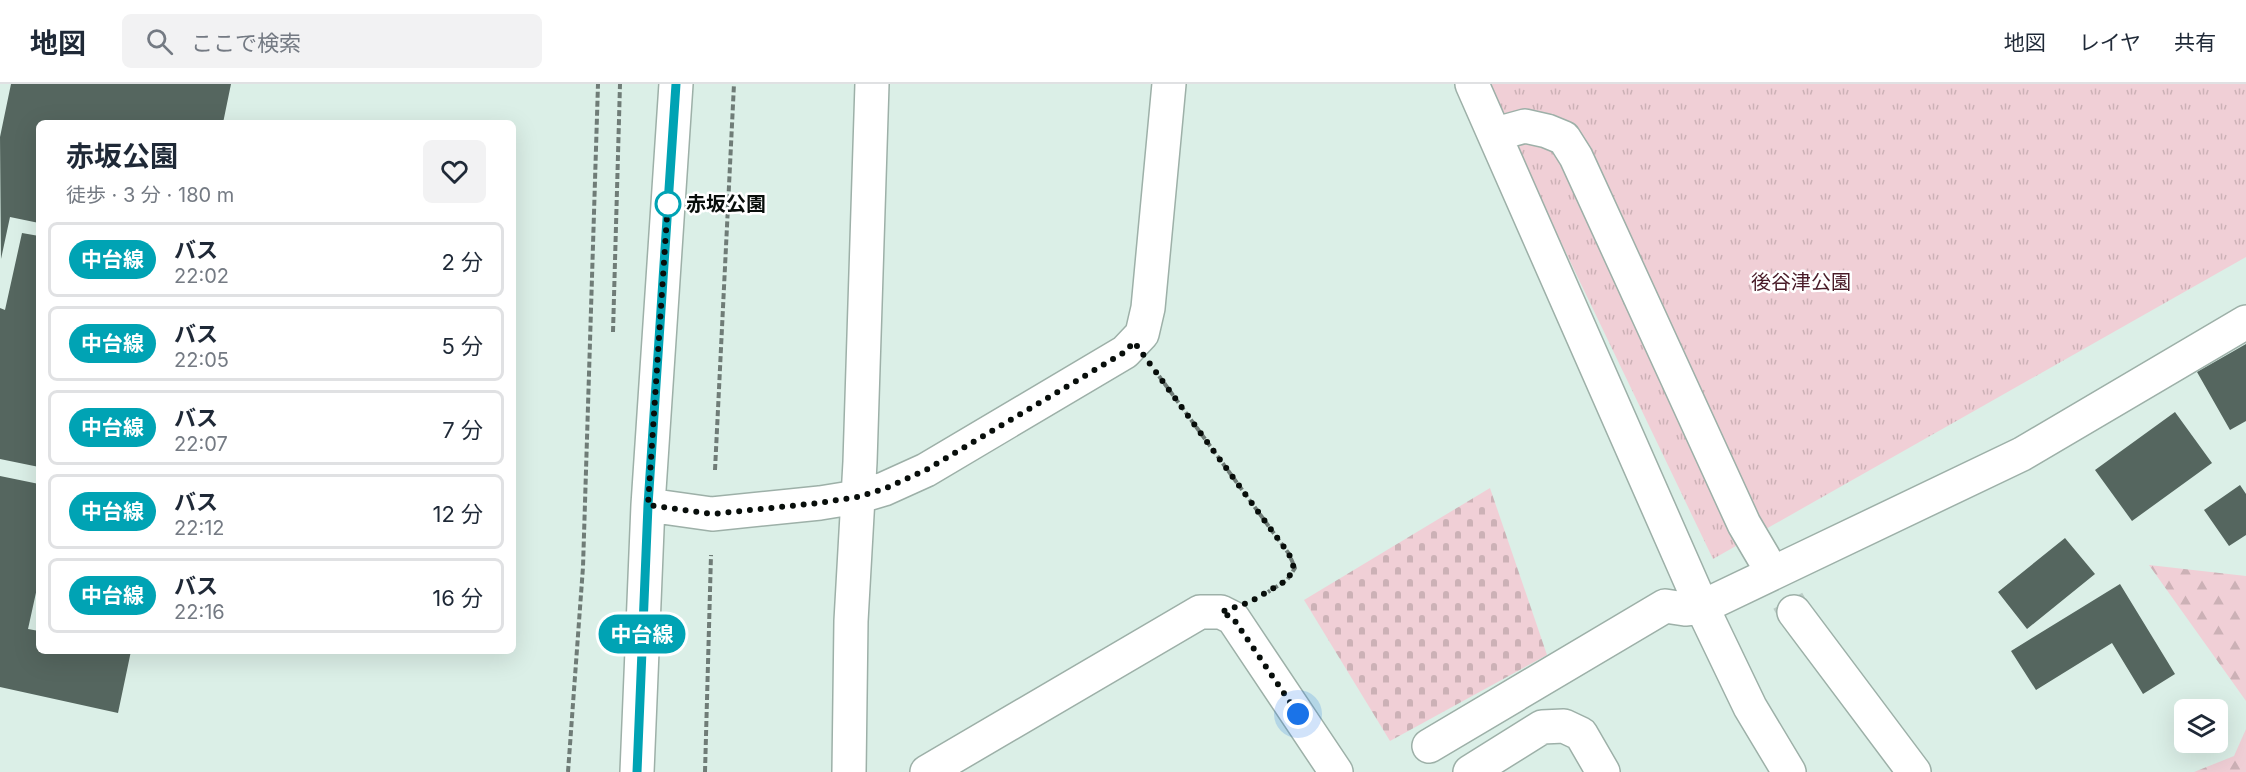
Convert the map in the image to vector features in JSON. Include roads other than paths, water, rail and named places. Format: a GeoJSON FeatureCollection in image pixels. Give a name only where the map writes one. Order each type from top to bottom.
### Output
{"type":"FeatureCollection","features":[{"type":"Feature","properties":{"kind":"street"},"geometry":{"type":"LineString","coordinates":[[637,772],[648,505],[676,84]]}},
{"type":"Feature","properties":{"kind":"street"},"geometry":{"type":"LineString","coordinates":[[849,772],[851,621],[872,84]]}},
{"type":"Feature","properties":{"kind":"street"},"geometry":{"type":"LineString","coordinates":[[648,505],[712,514],[819,503],[857,497],[884,489],[926,470],[1125,352],[1142,334],[1148,308],[1169,84]]}},
{"type":"Feature","properties":{"kind":"street"},"geometry":{"type":"LineString","coordinates":[[1472,84],[1496,134],[1702,607],[1750,707],[1789,772]]}},
{"type":"Feature","properties":{"kind":"street"},"geometry":{"type":"LineString","coordinates":[[1496,134],[1525,126],[1564,138],[1576,157],[1744,525],[1764,558]]}},
{"type":"Feature","properties":{"kind":"street"},"geometry":{"type":"LineString","coordinates":[[1430,747],[1665,606],[1685,609],[1702,607],[2022,454],[2246,322]]}},
{"type":"Feature","properties":{"kind":"street"},"geometry":{"type":"LineString","coordinates":[[927,772],[1200,612],[1221,612],[1233,618],[1336,772]]}},
{"type":"Feature","properties":{"kind":"street"},"geometry":{"type":"LineString","coordinates":[[1794,612],[1914,772]]}},
{"type":"Feature","properties":{"kind":"street"},"geometry":{"type":"LineString","coordinates":[[1470,772],[1542,727],[1564,726],[1581,734],[1603,772]]}},
{"type":"Feature","properties":{"kind":"tunnel"},"geometry":{"type":"LineString","coordinates":[[1764,558],[1794,612]]}},
{"type":"Feature","properties":{"kind":"place","name":"赤坂公園"},"geometry":{"type":"Point","coordinates":[668,204]}},
{"type":"Feature","properties":{"kind":"park label","name":"後谷津公園"},"geometry":{"type":"Point","coordinates":[1801,282]}}]}
